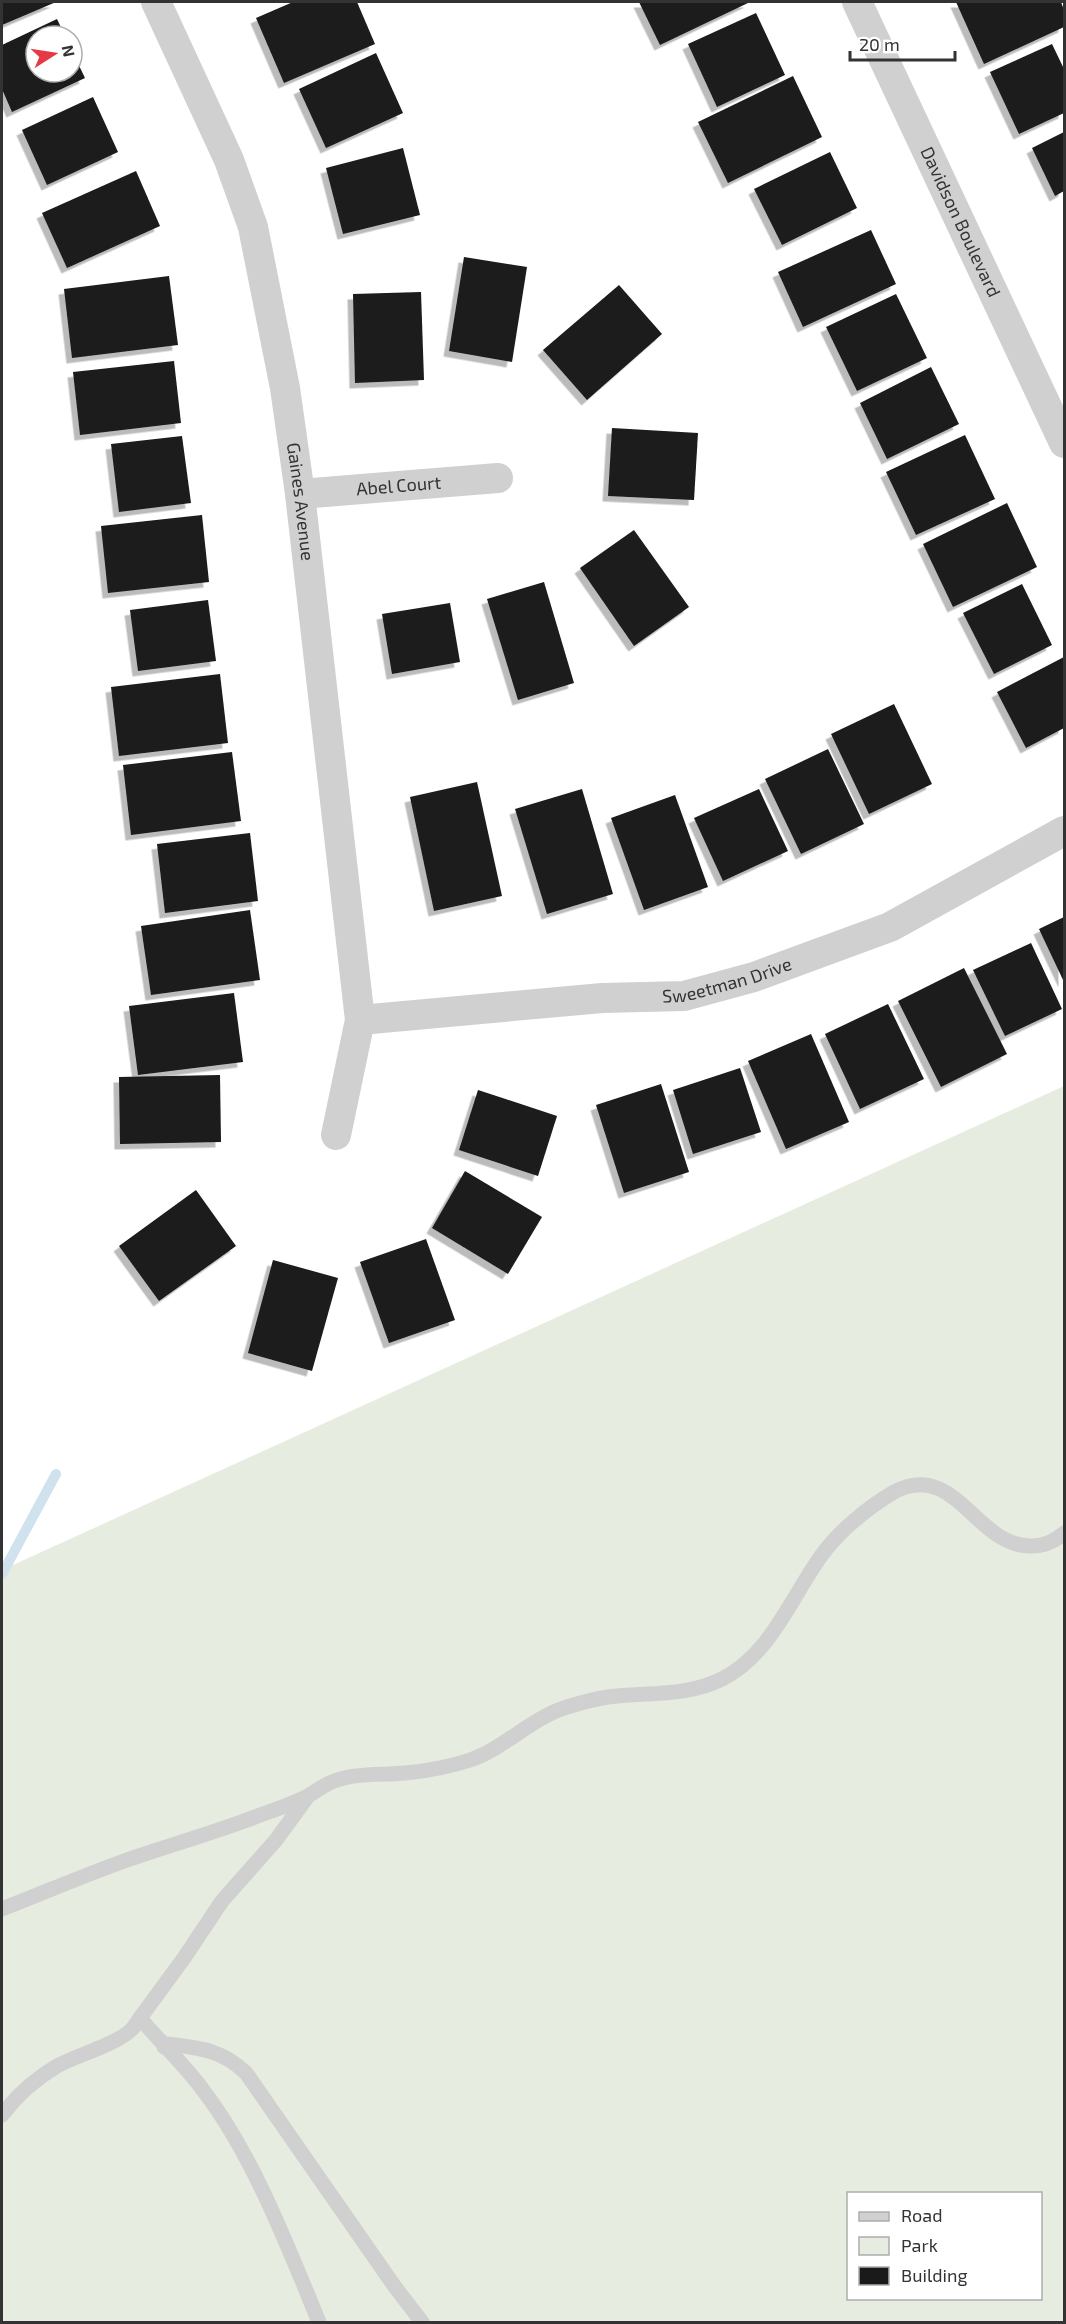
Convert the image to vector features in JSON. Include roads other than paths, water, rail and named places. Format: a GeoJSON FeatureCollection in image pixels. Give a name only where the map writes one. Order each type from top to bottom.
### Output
{"type":"FeatureCollection","features":[{"type":"Feature","properties":{"kind":"street","name":"Gaines Avenue"},"geometry":{"type":"LineString","coordinates":[[156,2],[229,160],[253,227],[285,388],[300,494],[360,1020],[336,1135]]}},
{"type":"Feature","properties":{"kind":"street","name":"Davidson Boulevard"},"geometry":{"type":"LineString","coordinates":[[857,2],[1065,443]]}},
{"type":"Feature","properties":{"kind":"street","name":"Abel Court"},"geometry":{"type":"LineString","coordinates":[[300,494],[498,478]]}},
{"type":"Feature","properties":{"kind":"street","name":"Sweetman Drive"},"geometry":{"type":"LineString","coordinates":[[360,1020],[602,998],[684,996],[754,977],[890,927],[1065,831]]}},
{"type":"Feature","properties":{"kind":"lane"},"geometry":{"type":"LineString","coordinates":[[2,2115],[20,2093],[57,2067],[132,2029],[222,1901],[276,1840],[308,1796],[323,1784],[347,1777],[448,1767],[473,1759],[495,1748],[552,1712],[607,1697],[670,1694],[698,1688],[723,1678],[748,1660],[770,1637],[828,1548],[868,1509],[905,1486],[922,1484],[939,1488],[951,1495],[987,1527],[1014,1545],[1042,1546],[1065,1533]]}},
{"type":"Feature","properties":{"kind":"lane"},"geometry":{"type":"LineString","coordinates":[[2,1909],[125,1861],[252,1818],[308,1796]]}},
{"type":"Feature","properties":{"kind":"lane"},"geometry":{"type":"LineString","coordinates":[[140,2018],[203,2089],[234,2137],[276,2220],[319,2322]]}},
{"type":"Feature","properties":{"kind":"lane"},"geometry":{"type":"LineString","coordinates":[[164,2047],[166,2044],[198,2048],[232,2060],[246,2073],[395,2287],[422,2322]]}},
{"type":"Feature","properties":{"kind":"waterway"},"geometry":{"type":"LineString","coordinates":[[2,1574],[56,1474]]}}]}
